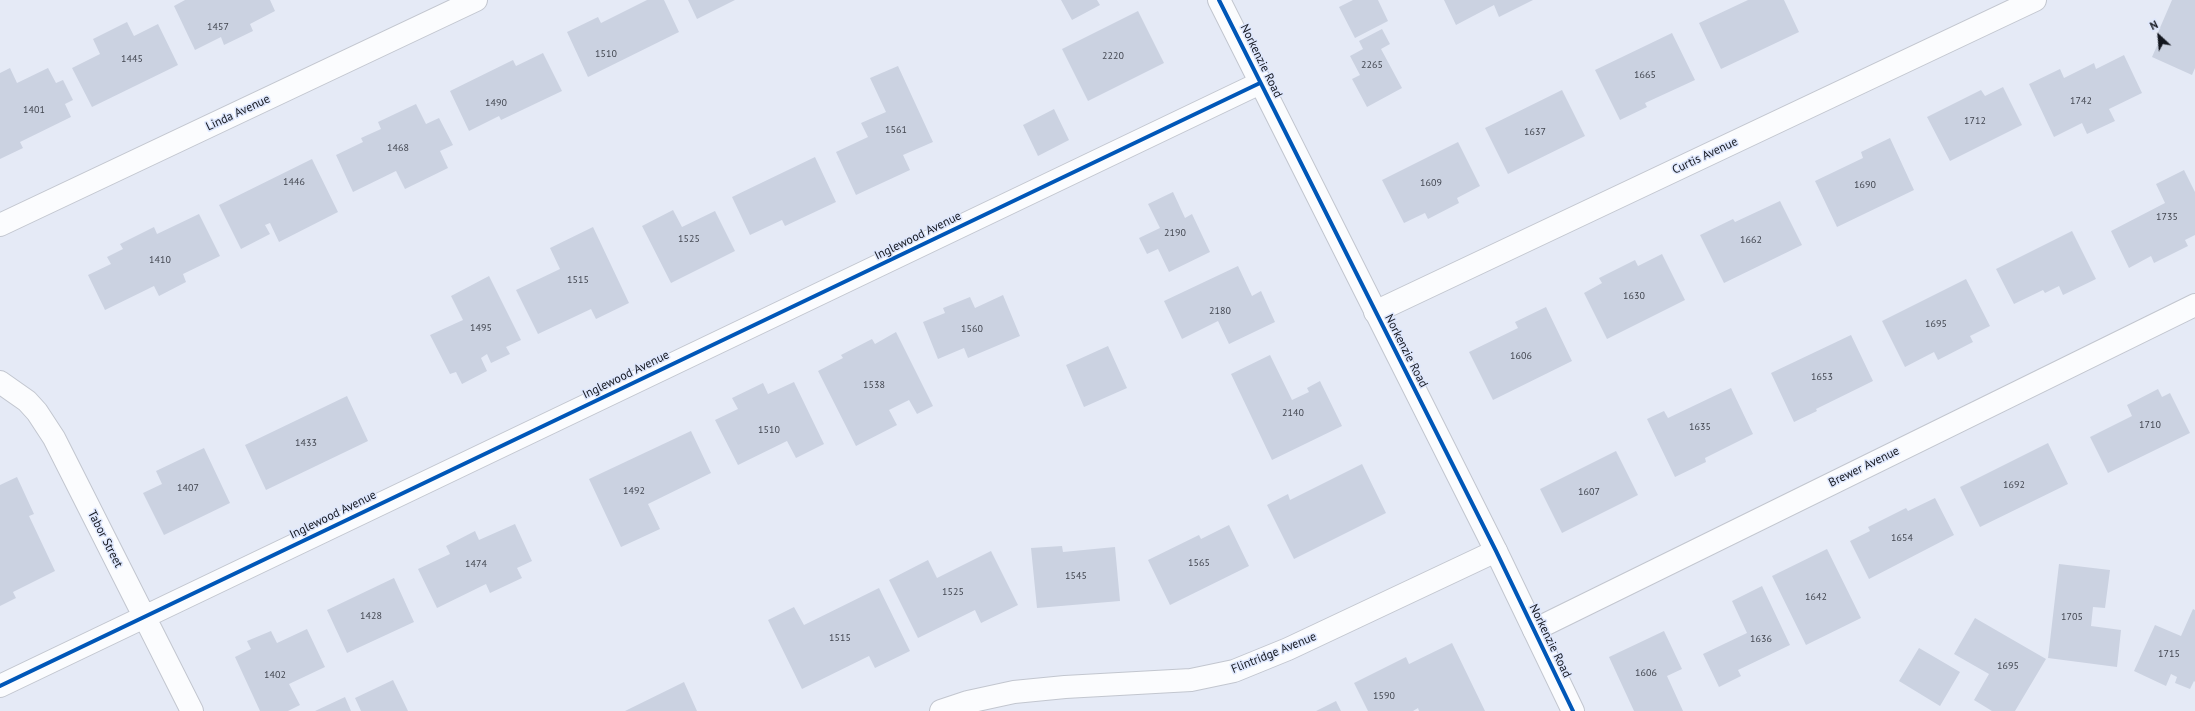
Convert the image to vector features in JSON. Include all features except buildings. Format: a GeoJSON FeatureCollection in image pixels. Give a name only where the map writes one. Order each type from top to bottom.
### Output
{"type":"FeatureCollection","features":[{"type":"Feature","properties":{"kind":"street","name":"Linda Avenue"},"geometry":{"type":"LineString","coordinates":[[0,225],[476,0]]}},
{"type":"Feature","properties":{"kind":"street","name":"Norkenzie Road"},"geometry":{"type":"LineString","coordinates":[[1220,0],[1260,83],[1496,551],[1573,711]]}},
{"type":"Feature","properties":{"kind":"street","name":"Curtis Avenue"},"geometry":{"type":"LineString","coordinates":[[1375,312],[2035,0]]}},
{"type":"Feature","properties":{"kind":"street","name":"Inglewood Avenue"},"geometry":{"type":"LineString","coordinates":[[0,686],[1260,83]]}},
{"type":"Feature","properties":{"kind":"street","name":"Brewer Avenue"},"geometry":{"type":"LineString","coordinates":[[1534,630],[2195,304]]}},
{"type":"Feature","properties":{"kind":"street","name":"Tabor Street"},"geometry":{"type":"LineString","coordinates":[[0,382],[27,401],[45,423],[145,616],[192,711]]}},
{"type":"Feature","properties":{"kind":"street","name":"Flintridge Avenue"},"geometry":{"type":"LineString","coordinates":[[941,711],[968,702],[1014,692],[1065,687],[1191,680],[1234,671],[1288,650],[1496,551]]}},
{"type":"Feature","properties":{"kind":"cycle path"},"geometry":{"type":"LineString","coordinates":[[1219,0],[1496,551],[1573,711]]}},
{"type":"Feature","properties":{"kind":"cycle path"},"geometry":{"type":"LineString","coordinates":[[0,686],[1260,83]]}}]}
